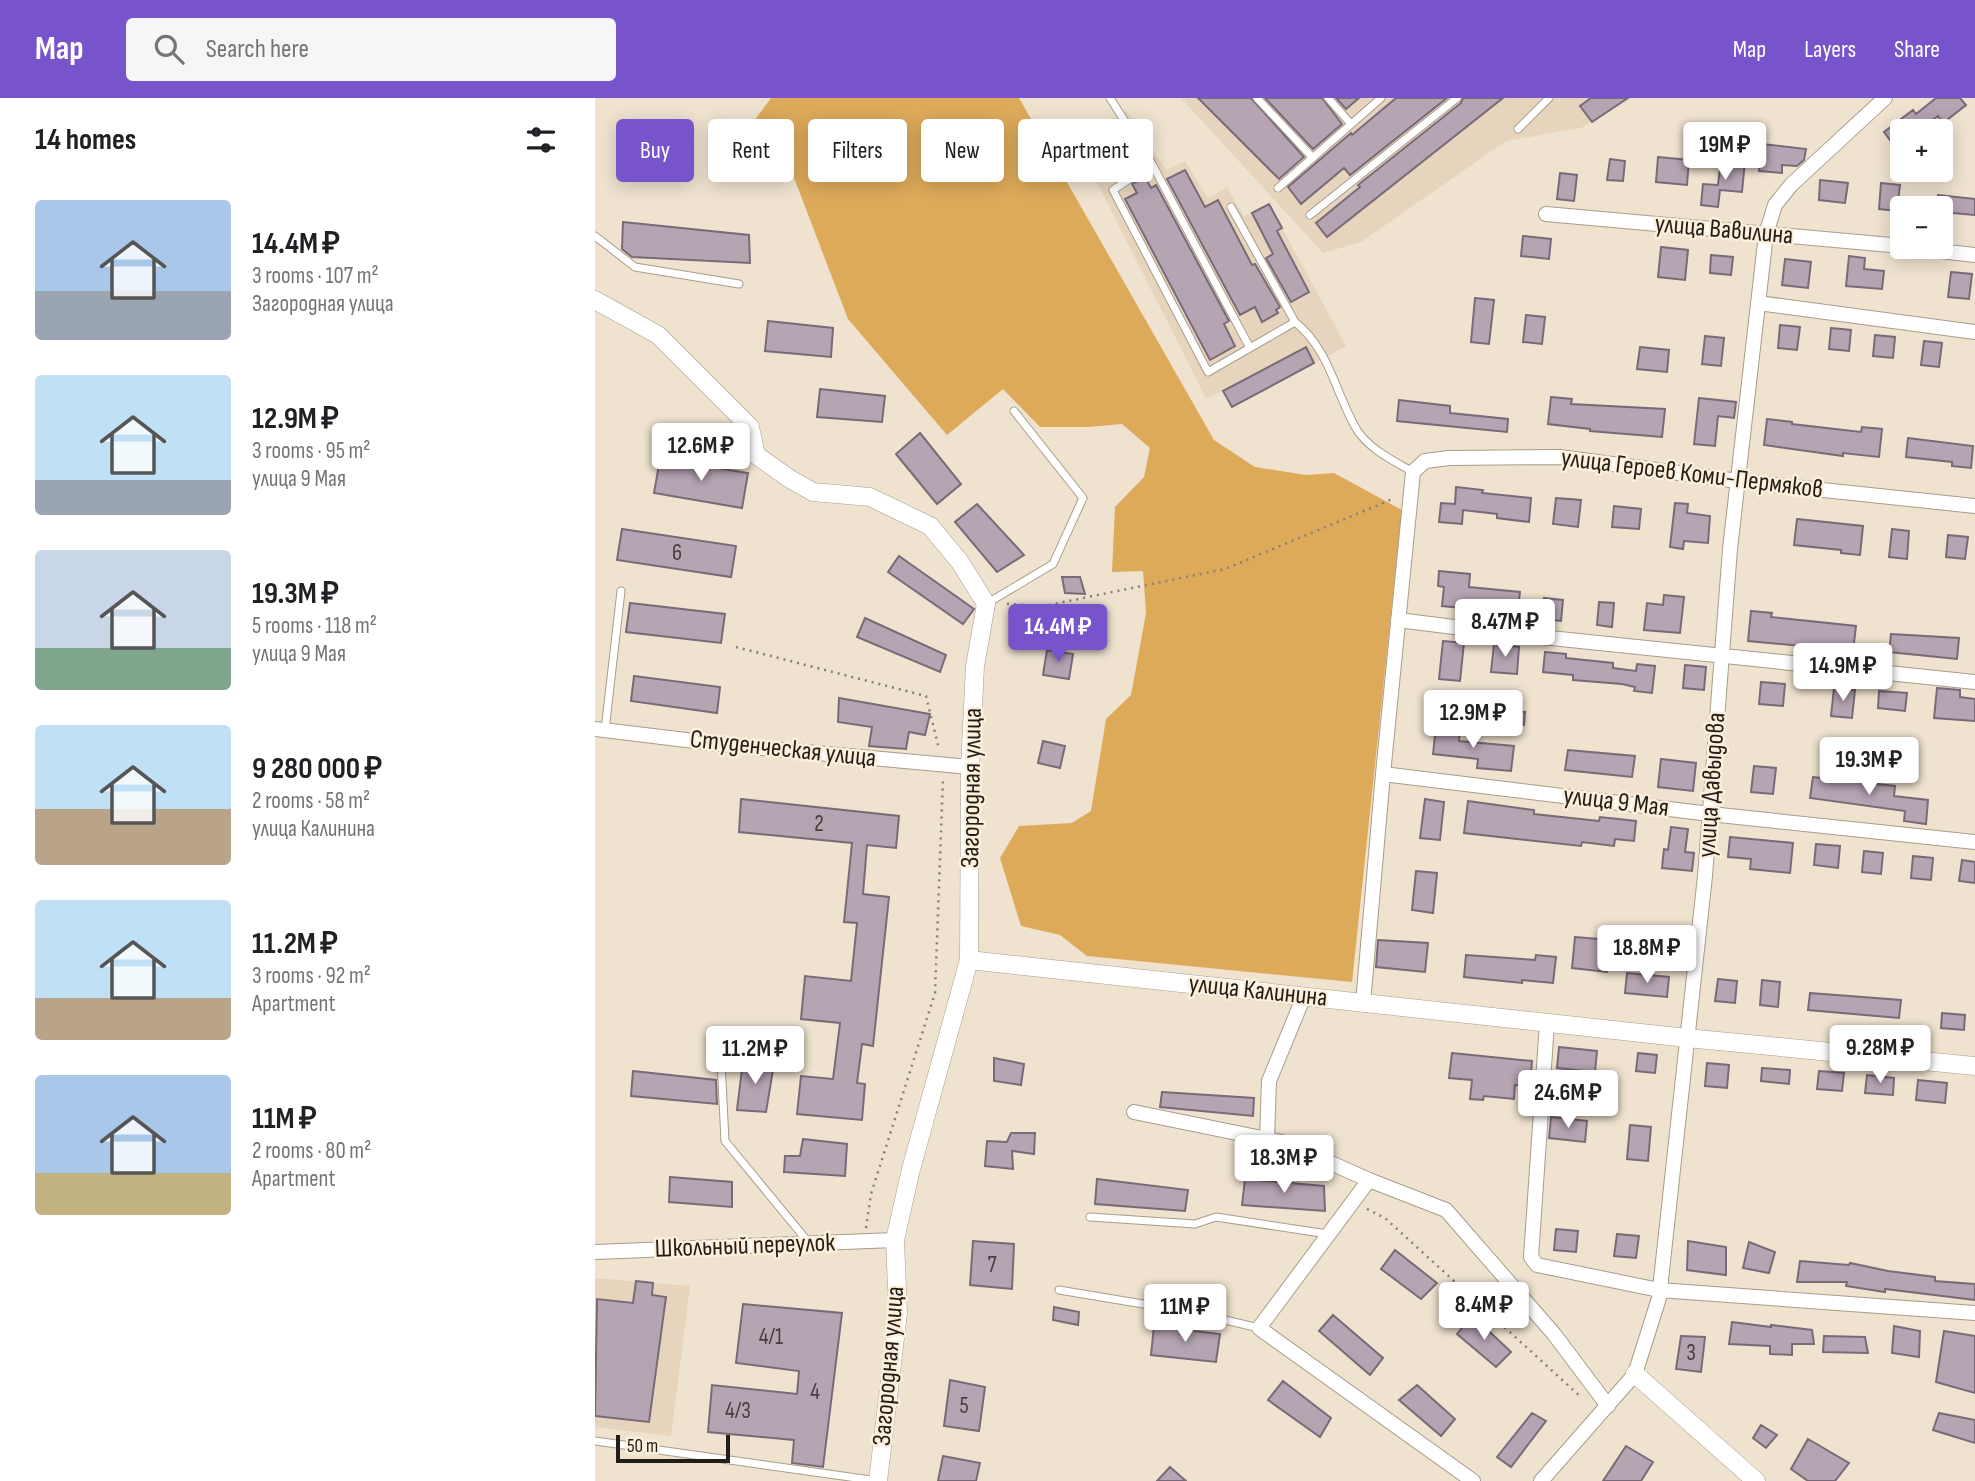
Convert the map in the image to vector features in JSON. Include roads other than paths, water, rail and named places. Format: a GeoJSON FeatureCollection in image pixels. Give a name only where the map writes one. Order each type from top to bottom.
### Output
{"type":"FeatureCollection","features":[{"type":"Feature","properties":{"kind":"street","name":"улица Давыдова"},"geometry":{"type":"LineString","coordinates":[[1541,1481],[1635,1374],[1660,1290],[1710,814],[1738,481],[1766,234],[1775,205],[1791,185],[1885,98]]}},
{"type":"Feature","properties":{"kind":"street","name":"улица Вавилина"},"geometry":{"type":"LineString","coordinates":[[1546,214],[1890,246]]}},
{"type":"Feature","properties":{"kind":"street","name":"улица Вавилина"},"geometry":{"type":"LineString","coordinates":[[1953,253],[1975,255]]}},
{"type":"Feature","properties":{"kind":"street"},"geometry":{"type":"LineString","coordinates":[[595,300],[658,335],[750,427],[756,455],[790,479],[813,492],[870,497],[930,526],[960,562],[986,604]]}},
{"type":"Feature","properties":{"kind":"street"},"geometry":{"type":"LineString","coordinates":[[1758,303],[1975,332]]}},
{"type":"Feature","properties":{"kind":"street","name":"улица Героев Коми-Пермяков"},"geometry":{"type":"LineString","coordinates":[[1413,472],[1425,461],[1449,458],[1560,457],[1738,481],[1975,506]]}},
{"type":"Feature","properties":{"kind":"street"},"geometry":{"type":"LineString","coordinates":[[1363,1003],[1413,472]]}},
{"type":"Feature","properties":{"kind":"street","name":"Загородная улица"},"geometry":{"type":"LineString","coordinates":[[878,1481],[898,1313],[895,1240],[911,1170],[969,960],[970,767],[975,666],[986,604]]}},
{"type":"Feature","properties":{"kind":"street"},"geometry":{"type":"LineString","coordinates":[[1398,620],[1722,657],[1975,682]]}},
{"type":"Feature","properties":{"kind":"street","name":"Студенческая улица"},"geometry":{"type":"LineString","coordinates":[[600,730],[970,767]]}},
{"type":"Feature","properties":{"kind":"street","name":"улица 9 Мая"},"geometry":{"type":"LineString","coordinates":[[1383,774],[1710,814],[1975,842]]}},
{"type":"Feature","properties":{"kind":"street","name":"улица Калинина"},"geometry":{"type":"LineString","coordinates":[[969,960],[1687,1038],[1975,1066]]}},
{"type":"Feature","properties":{"kind":"street"},"geometry":{"type":"LineString","coordinates":[[1267,1139],[1269,1082],[1304,996]]}},
{"type":"Feature","properties":{"kind":"street"},"geometry":{"type":"LineString","coordinates":[[1547,1023],[1531,1257],[1537,1265],[1660,1290],[1975,1313]]}},
{"type":"Feature","properties":{"kind":"street"},"geometry":{"type":"LineString","coordinates":[[1134,1112],[1286,1143],[1446,1210],[1554,1334],[1604,1410]]}},
{"type":"Feature","properties":{"kind":"street"},"geometry":{"type":"LineString","coordinates":[[1369,1180],[1259,1328],[1473,1481]]}},
{"type":"Feature","properties":{"kind":"street","name":"Школьный переулок"},"geometry":{"type":"LineString","coordinates":[[595,1252],[895,1240]]}},
{"type":"Feature","properties":{"kind":"street"},"geometry":{"type":"LineString","coordinates":[[1635,1374],[1756,1481]]}},
{"type":"Feature","properties":{"kind":"lane"},"geometry":{"type":"LineString","coordinates":[[1110,98],[1123,119]]}},
{"type":"Feature","properties":{"kind":"lane"},"geometry":{"type":"LineString","coordinates":[[1258,98],[1313,158]]}},
{"type":"Feature","properties":{"kind":"lane"},"geometry":{"type":"LineString","coordinates":[[1328,98],[1351,124]]}},
{"type":"Feature","properties":{"kind":"lane"},"geometry":{"type":"LineString","coordinates":[[1278,188],[1381,98]]}},
{"type":"Feature","properties":{"kind":"lane"},"geometry":{"type":"LineString","coordinates":[[1310,215],[1457,98]]}},
{"type":"Feature","properties":{"kind":"lane"},"geometry":{"type":"LineString","coordinates":[[1518,129],[1549,98]]}},
{"type":"Feature","properties":{"kind":"lane"},"geometry":{"type":"LineString","coordinates":[[1153,166],[1250,348]]}},
{"type":"Feature","properties":{"kind":"lane"},"geometry":{"type":"LineString","coordinates":[[1125,182],[1113,190],[1208,372],[1296,322]]}},
{"type":"Feature","properties":{"kind":"lane"},"geometry":{"type":"LineString","coordinates":[[1231,207],[1296,322],[1309,333],[1329,365],[1358,432],[1384,456],[1413,472]]}},
{"type":"Feature","properties":{"kind":"lane"},"geometry":{"type":"LineString","coordinates":[[595,236],[635,267],[739,284]]}},
{"type":"Feature","properties":{"kind":"lane"},"geometry":{"type":"LineString","coordinates":[[986,604],[1053,564],[1083,498],[1014,411]]}},
{"type":"Feature","properties":{"kind":"lane"},"geometry":{"type":"LineString","coordinates":[[600,730],[621,592]]}},
{"type":"Feature","properties":{"kind":"lane"},"geometry":{"type":"LineString","coordinates":[[722,1061],[725,1141],[810,1244]]}},
{"type":"Feature","properties":{"kind":"lane"},"geometry":{"type":"LineString","coordinates":[[1090,1217],[1195,1224],[1216,1217],[1327,1234]]}},
{"type":"Feature","properties":{"kind":"lane"},"geometry":{"type":"LineString","coordinates":[[1059,1290],[1191,1312],[1259,1328]]}},
{"type":"Feature","properties":{"kind":"lane"},"geometry":{"type":"LineString","coordinates":[[595,1441],[878,1481]]}}]}
